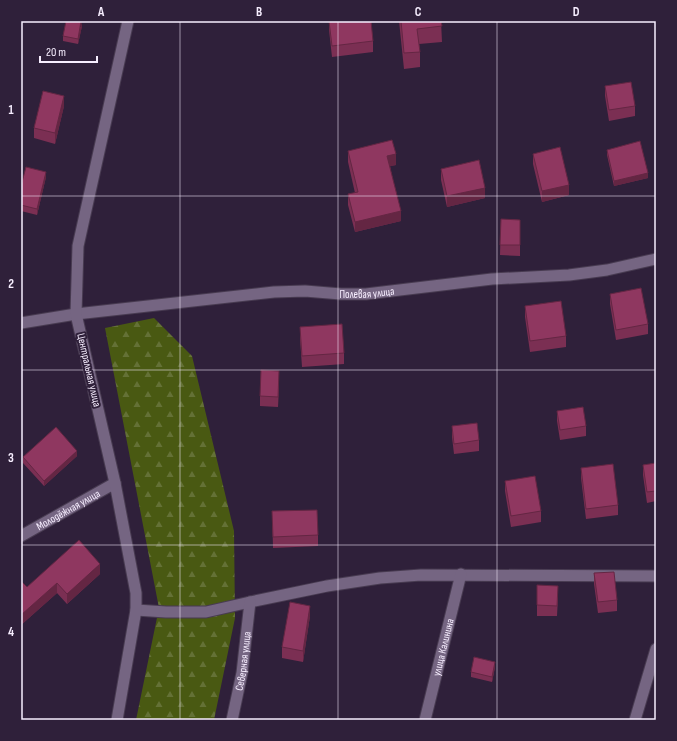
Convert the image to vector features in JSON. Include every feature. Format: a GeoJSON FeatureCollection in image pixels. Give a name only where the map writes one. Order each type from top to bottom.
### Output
{"type":"FeatureCollection","features":[{"type":"Feature","properties":{"kind":"street","name":"Центральная улица"},"geometry":{"type":"LineString","coordinates":[[117,720],[136,610],[136,593],[115,483],[76,314],[78,246],[128,21]]}},
{"type":"Feature","properties":{"kind":"street","name":"Полевая улица"},"geometry":{"type":"LineString","coordinates":[[21,323],[76,314],[274,292],[366,294],[492,279],[569,275],[607,270],[656,259]]}},
{"type":"Feature","properties":{"kind":"street","name":"Молодёжная улица"},"geometry":{"type":"LineString","coordinates":[[21,536],[43,522],[115,483]]}},
{"type":"Feature","properties":{"kind":"street","name":"улица Калинина"},"geometry":{"type":"LineString","coordinates":[[425,720],[461,574]]}},
{"type":"Feature","properties":{"kind":"street"},"geometry":{"type":"LineString","coordinates":[[136,610],[206,612],[320,588],[380,578],[421,575],[656,576]]}},
{"type":"Feature","properties":{"kind":"street","name":"Северная улица"},"geometry":{"type":"LineString","coordinates":[[232,720],[242,673],[250,602]]}},
{"type":"Feature","properties":{"kind":"street"},"geometry":{"type":"LineString","coordinates":[[635,720],[656,649]]}},
{"type":"Feature","properties":{"kind":"green space"},"geometry":{"type":"Polygon","coordinates":[[[154,318],[192,356],[234,531],[235,618],[214,720],[136,720],[159,608],[105,328],[154,318]]]}},
{"type":"Feature","properties":{"kind":"building"},"geometry":{"type":"Polygon","coordinates":[[[66,21],[81,21],[78,39],[63,36],[66,21]]]}},
{"type":"Feature","properties":{"kind":"building"},"geometry":{"type":"Polygon","coordinates":[[[329,21],[371,21],[373,41],[332,46],[329,21]]]}},
{"type":"Feature","properties":{"kind":"building"},"geometry":{"type":"Polygon","coordinates":[[[401,21],[441,21],[442,26],[417,29],[420,52],[404,53],[401,21]]]}},
{"type":"Feature","properties":{"kind":"building"},"geometry":{"type":"Polygon","coordinates":[[[631,82],[635,106],[609,110],[605,86],[631,82]]]}},
{"type":"Feature","properties":{"kind":"building"},"geometry":{"type":"Polygon","coordinates":[[[43,91],[64,96],[55,133],[34,128],[43,91]]]}},
{"type":"Feature","properties":{"kind":"building"},"geometry":{"type":"Polygon","coordinates":[[[392,140],[396,154],[387,156],[401,211],[355,222],[348,194],[358,192],[348,151],[392,140]]]}},
{"type":"Feature","properties":{"kind":"building"},"geometry":{"type":"Polygon","coordinates":[[[640,141],[648,173],[614,181],[607,150],[640,141]]]}},
{"type":"Feature","properties":{"kind":"building"},"geometry":{"type":"Polygon","coordinates":[[[560,147],[569,185],[542,191],[533,154],[560,147]]]}},
{"type":"Feature","properties":{"kind":"building"},"geometry":{"type":"Polygon","coordinates":[[[479,160],[485,188],[447,196],[441,169],[479,160]]]}},
{"type":"Feature","properties":{"kind":"building"},"geometry":{"type":"Polygon","coordinates":[[[26,167],[46,172],[37,209],[21,205],[21,186],[26,167]]]}},
{"type":"Feature","properties":{"kind":"building"},"geometry":{"type":"Polygon","coordinates":[[[501,219],[520,220],[520,245],[500,245],[501,219]]]}},
{"type":"Feature","properties":{"kind":"building"},"geometry":{"type":"Polygon","coordinates":[[[641,288],[648,324],[616,330],[610,294],[641,288]]]}},
{"type":"Feature","properties":{"kind":"building"},"geometry":{"type":"Polygon","coordinates":[[[561,301],[566,336],[530,341],[525,306],[561,301]]]}},
{"type":"Feature","properties":{"kind":"building"},"geometry":{"type":"Polygon","coordinates":[[[342,324],[344,353],[302,356],[300,327],[342,324]]]}},
{"type":"Feature","properties":{"kind":"building"},"geometry":{"type":"Polygon","coordinates":[[[261,370],[279,371],[278,397],[260,396],[261,370]]]}},
{"type":"Feature","properties":{"kind":"building"},"geometry":{"type":"Polygon","coordinates":[[[583,407],[586,426],[560,430],[557,411],[583,407]]]}},
{"type":"Feature","properties":{"kind":"building"},"geometry":{"type":"Polygon","coordinates":[[[477,423],[479,440],[454,444],[452,426],[477,423]]]}},
{"type":"Feature","properties":{"kind":"building"},"geometry":{"type":"Polygon","coordinates":[[[56,427],[77,451],[44,481],[23,457],[56,427]]]}},
{"type":"Feature","properties":{"kind":"building"},"geometry":{"type":"Polygon","coordinates":[[[656,463],[656,491],[647,492],[643,465],[656,463]]]}},
{"type":"Feature","properties":{"kind":"building"},"geometry":{"type":"Polygon","coordinates":[[[613,464],[618,505],[586,509],[581,468],[613,464]]]}},
{"type":"Feature","properties":{"kind":"building"},"geometry":{"type":"Polygon","coordinates":[[[535,476],[541,511],[511,516],[505,481],[535,476]]]}},
{"type":"Feature","properties":{"kind":"building"},"geometry":{"type":"Polygon","coordinates":[[[317,510],[318,535],[273,537],[272,511],[317,510]]]}},
{"type":"Feature","properties":{"kind":"building"},"geometry":{"type":"Polygon","coordinates":[[[79,540],[100,564],[67,594],[57,583],[21,615],[21,581],[27,587],[79,540]]]}},
{"type":"Feature","properties":{"kind":"building"},"geometry":{"type":"Polygon","coordinates":[[[614,572],[617,600],[598,602],[594,573],[614,572]]]}},
{"type":"Feature","properties":{"kind":"building"},"geometry":{"type":"Polygon","coordinates":[[[537,585],[558,586],[557,606],[537,605],[537,585]]]}},
{"type":"Feature","properties":{"kind":"building"},"geometry":{"type":"Polygon","coordinates":[[[290,602],[310,606],[303,651],[282,647],[290,602]]]}},
{"type":"Feature","properties":{"kind":"building"},"geometry":{"type":"Polygon","coordinates":[[[474,657],[495,662],[492,677],[471,672],[474,657]]]}}]}
